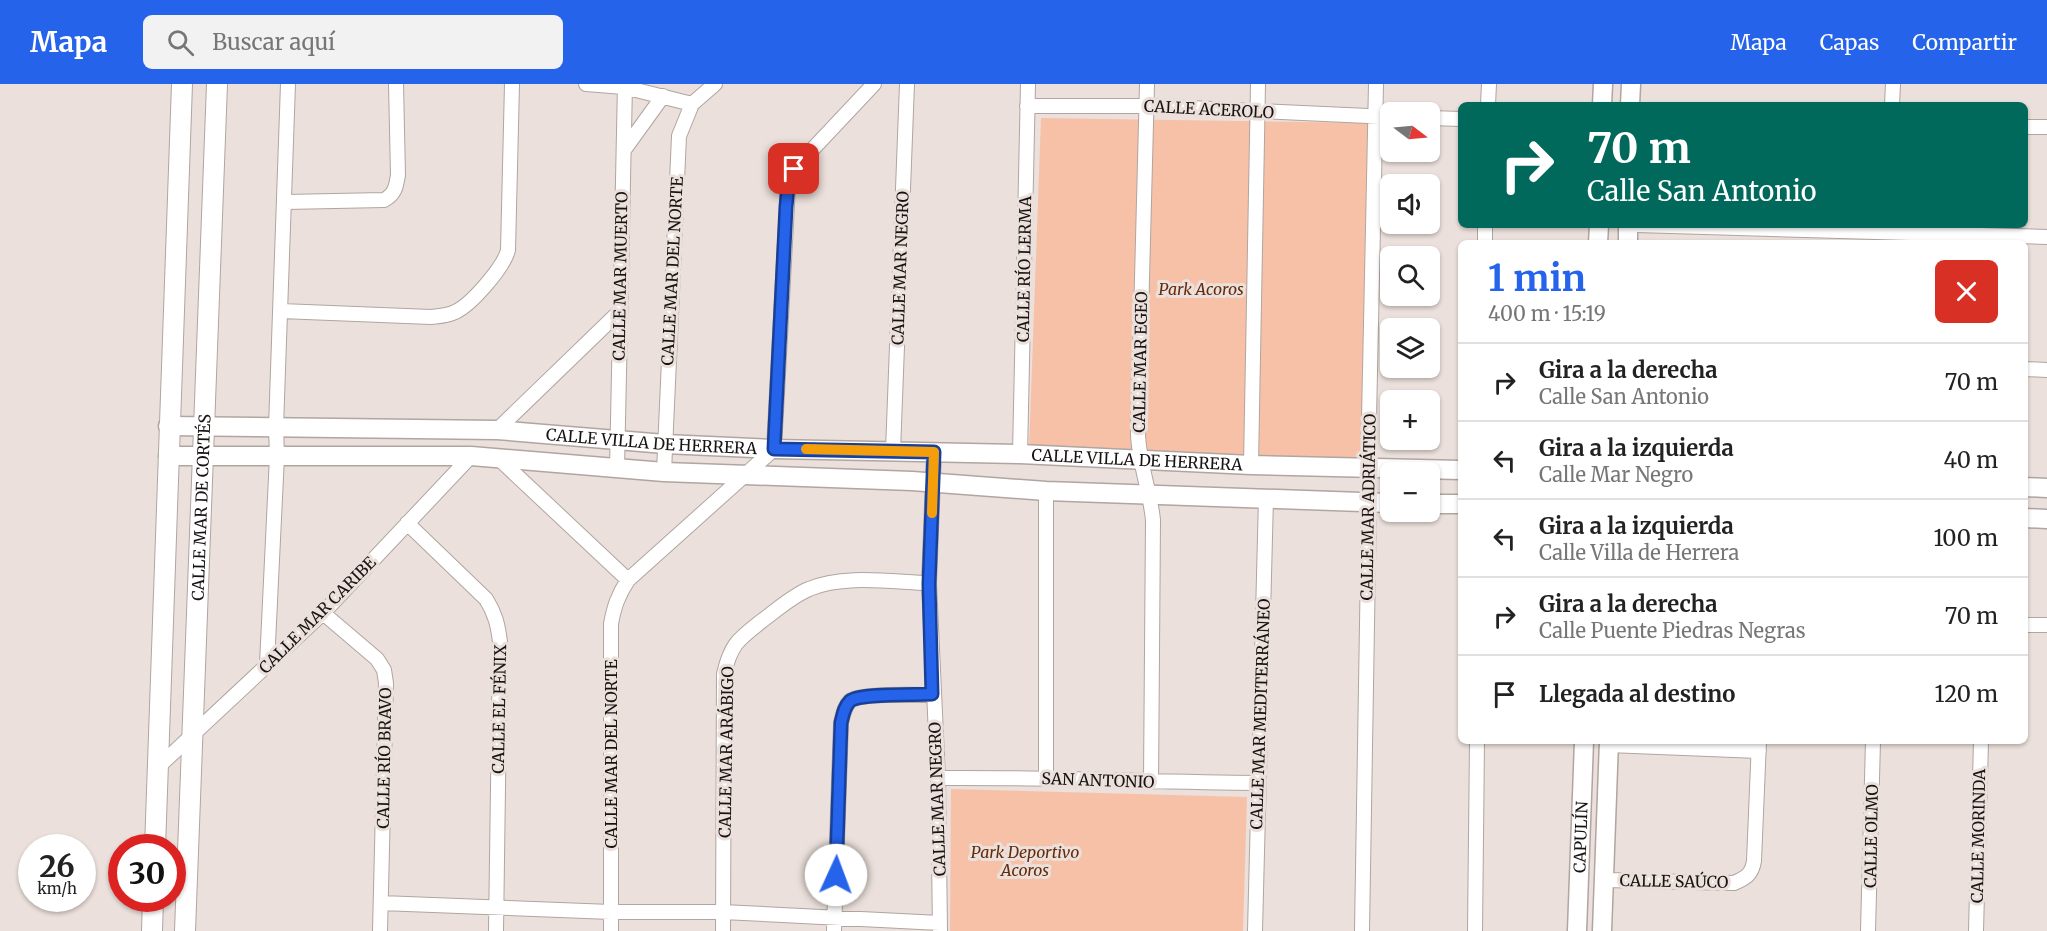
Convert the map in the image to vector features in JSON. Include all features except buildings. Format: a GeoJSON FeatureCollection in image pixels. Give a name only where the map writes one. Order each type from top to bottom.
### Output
{"type":"FeatureCollection","features":[{"type":"Feature","properties":{"kind":"main road"},"geometry":{"type":"LineString","coordinates":[[155,834],[168,426],[182,84]]}},
{"type":"Feature","properties":{"kind":"main road","name":"CALLE MAR DE CORTÉS"},"geometry":{"type":"LineString","coordinates":[[185,931],[217,84]]}},
{"type":"Feature","properties":{"kind":"main road"},"geometry":{"type":"LineString","coordinates":[[152,931],[153,912]]}},
{"type":"Feature","properties":{"kind":"street"},"geometry":{"type":"LineString","coordinates":[[267,664],[277,456],[276,427],[288,84]]}},
{"type":"Feature","properties":{"kind":"street"},"geometry":{"type":"LineString","coordinates":[[285,202],[384,200],[392,195],[398,175],[396,84]]}},
{"type":"Feature","properties":{"kind":"street"},"geometry":{"type":"LineString","coordinates":[[280,310],[431,317],[446,316],[457,312],[499,270],[508,250],[512,84]]}},
{"type":"Feature","properties":{"kind":"street"},"geometry":{"type":"LineString","coordinates":[[586,84],[624,85],[692,104]]}},
{"type":"Feature","properties":{"kind":"street","name":"CALLE MAR DEL NORTE"},"geometry":{"type":"LineString","coordinates":[[664,472],[679,136],[692,104],[715,84]]}},
{"type":"Feature","properties":{"kind":"street"},"geometry":{"type":"LineString","coordinates":[[774,449],[788,186],[794,169],[874,84]]}},
{"type":"Feature","properties":{"kind":"street","name":"CALLE MAR NEGRO"},"geometry":{"type":"LineString","coordinates":[[893,452],[907,84]]}},
{"type":"Feature","properties":{"kind":"street","name":"CALLE RÍO LERMA"},"geometry":{"type":"LineString","coordinates":[[1020,454],[1028,84]]}},
{"type":"Feature","properties":{"kind":"street","name":"CALLE MAR EGEO"},"geometry":{"type":"LineString","coordinates":[[1148,84],[1138,434],[1139,459],[1153,519],[1151,782]]}},
{"type":"Feature","properties":{"kind":"street"},"geometry":{"type":"LineString","coordinates":[[1251,465],[1258,84]]}},
{"type":"Feature","properties":{"kind":"street","name":"CALLE MAR ADRIÁTICO"},"geometry":{"type":"LineString","coordinates":[[1362,931],[1376,84]]}},
{"type":"Feature","properties":{"kind":"street"},"geometry":{"type":"LineString","coordinates":[[1488,102],[1489,84]]}},
{"type":"Feature","properties":{"kind":"street"},"geometry":{"type":"LineString","coordinates":[[1602,102],[1603,84]]}},
{"type":"Feature","properties":{"kind":"street"},"geometry":{"type":"LineString","coordinates":[[1630,102],[1631,84]]}},
{"type":"Feature","properties":{"kind":"street"},"geometry":{"type":"LineString","coordinates":[[1892,102],[1893,84]]}},
{"type":"Feature","properties":{"kind":"street","name":"CALLE MAR MUERTO"},"geometry":{"type":"LineString","coordinates":[[617,469],[624,85]]}},
{"type":"Feature","properties":{"kind":"street"},"geometry":{"type":"LineString","coordinates":[[624,151],[663,96]]}},
{"type":"Feature","properties":{"kind":"street","name":"CALLE ACEROLO"},"geometry":{"type":"LineString","coordinates":[[1027,106],[1147,106],[1380,116]]}},
{"type":"Feature","properties":{"kind":"street"},"geometry":{"type":"LineString","coordinates":[[1440,118],[1458,118]]}},
{"type":"Feature","properties":{"kind":"street"},"geometry":{"type":"LineString","coordinates":[[2028,127],[2047,128]]}},
{"type":"Feature","properties":{"kind":"street"},"geometry":{"type":"LineString","coordinates":[[1721,228],[2047,237]]}},
{"type":"Feature","properties":{"kind":"street"},"geometry":{"type":"LineString","coordinates":[[497,430],[619,312]]}},
{"type":"Feature","properties":{"kind":"street"},"geometry":{"type":"LineString","coordinates":[[2028,369],[2047,370]]}},
{"type":"Feature","properties":{"kind":"street","name":"CALLE VILLA DE HERRERA"},"geometry":{"type":"LineString","coordinates":[[168,426],[497,430],[664,444],[774,449],[1020,454],[1251,465],[1458,470]]}},
{"type":"Feature","properties":{"kind":"street","name":"CALLE MAR DEL NORTE"},"geometry":{"type":"LineString","coordinates":[[611,931],[611,624],[614,606],[628,580],[774,449]]}},
{"type":"Feature","properties":{"kind":"street","name":"CALLE MAR NEGRO"},"geometry":{"type":"LineString","coordinates":[[934,452],[929,584],[932,694],[938,778],[940,927]]}},
{"type":"Feature","properties":{"kind":"street","name":"CALLE VILLA DE HERRERA"},"geometry":{"type":"LineString","coordinates":[[168,456],[471,456],[664,472],[933,483],[1046,491],[1380,503]]}},
{"type":"Feature","properties":{"kind":"street","name":"CALLE MAR CARIBE"},"geometry":{"type":"LineString","coordinates":[[157,768],[323,613],[471,456]]}},
{"type":"Feature","properties":{"kind":"street"},"geometry":{"type":"LineString","coordinates":[[497,457],[628,580]]}},
{"type":"Feature","properties":{"kind":"street"},"geometry":{"type":"LineString","coordinates":[[2028,487],[2047,488]]}},
{"type":"Feature","properties":{"kind":"street"},"geometry":{"type":"LineString","coordinates":[[1046,491],[1046,777]]}},
{"type":"Feature","properties":{"kind":"street","name":"CALLE MAR MEDITERRÁNEO"},"geometry":{"type":"LineString","coordinates":[[1255,931],[1266,497]]}},
{"type":"Feature","properties":{"kind":"street"},"geometry":{"type":"LineString","coordinates":[[1440,504],[1458,504]]}},
{"type":"Feature","properties":{"kind":"street"},"geometry":{"type":"LineString","coordinates":[[2028,518],[2047,519]]}},
{"type":"Feature","properties":{"kind":"street","name":"CALLE EL FÉNIX"},"geometry":{"type":"LineString","coordinates":[[407,523],[486,599],[498,623],[500,642],[495,931]]}},
{"type":"Feature","properties":{"kind":"street","name":"CALLE MAR ARÁBIGO"},"geometry":{"type":"LineString","coordinates":[[723,931],[724,674],[732,648],[741,637],[795,596],[819,585],[829,582],[857,581],[929,584]]}},
{"type":"Feature","properties":{"kind":"street","name":"CALLE RÍO BRAVO"},"geometry":{"type":"LineString","coordinates":[[323,613],[377,659],[384,670],[386,683],[380,931]]}},
{"type":"Feature","properties":{"kind":"street"},"geometry":{"type":"LineString","coordinates":[[2028,625],[2047,625]]}},
{"type":"Feature","properties":{"kind":"street"},"geometry":{"type":"LineString","coordinates":[[834,925],[841,723],[845,707],[852,699],[932,694]]}},
{"type":"Feature","properties":{"kind":"street"},"geometry":{"type":"LineString","coordinates":[[1475,931],[1477,744]]}},
{"type":"Feature","properties":{"kind":"street","name":"CAPULÍN"},"geometry":{"type":"LineString","coordinates":[[1577,931],[1584,744]]}},
{"type":"Feature","properties":{"kind":"street","name":"CAPULÍN"},"geometry":{"type":"LineString","coordinates":[[1602,931],[1609,744]]}},
{"type":"Feature","properties":{"kind":"street"},"geometry":{"type":"LineString","coordinates":[[1659,744],[1759,746]]}},
{"type":"Feature","properties":{"kind":"street","name":"CALLE OLMO"},"geometry":{"type":"LineString","coordinates":[[1868,931],[1873,744]]}},
{"type":"Feature","properties":{"kind":"street","name":"CALLE MORINDA"},"geometry":{"type":"LineString","coordinates":[[1976,931],[1981,744]]}},
{"type":"Feature","properties":{"kind":"street","name":"CALLE SAÚCO"},"geometry":{"type":"LineString","coordinates":[[1605,880],[1734,883],[1752,872],[1759,746]]}},
{"type":"Feature","properties":{"kind":"street","name":"SAN ANTONIO"},"geometry":{"type":"LineString","coordinates":[[938,778],[1046,777],[1151,782],[1257,783]]}},
{"type":"Feature","properties":{"kind":"street"},"geometry":{"type":"LineString","coordinates":[[381,903],[611,912],[723,912],[834,925],[940,927]]}},
{"type":"Feature","properties":{"kind":"green space","name":"Park Acoros"},"geometry":{"type":"Polygon","coordinates":[[[1041,118],[1372,123],[1362,445],[1359,459],[1029,449],[1041,118]]]}},
{"type":"Feature","properties":{"kind":"green space","name":"Park Deportivo Acoros"},"geometry":{"type":"Polygon","coordinates":[[[951,789],[1247,797],[1243,931],[950,931],[951,789]]]}},
{"type":"Feature","properties":{"kind":"slow traffic"},"geometry":{"type":"LineString","coordinates":[[806,449],[934,452],[932,513]]}},
{"type":"Feature","properties":{"kind":"route"},"geometry":{"type":"LineString","coordinates":[[794,169],[788,186],[786,207],[774,449],[934,452],[929,584],[932,694],[852,699],[845,707],[841,723],[836,875]]}}]}
